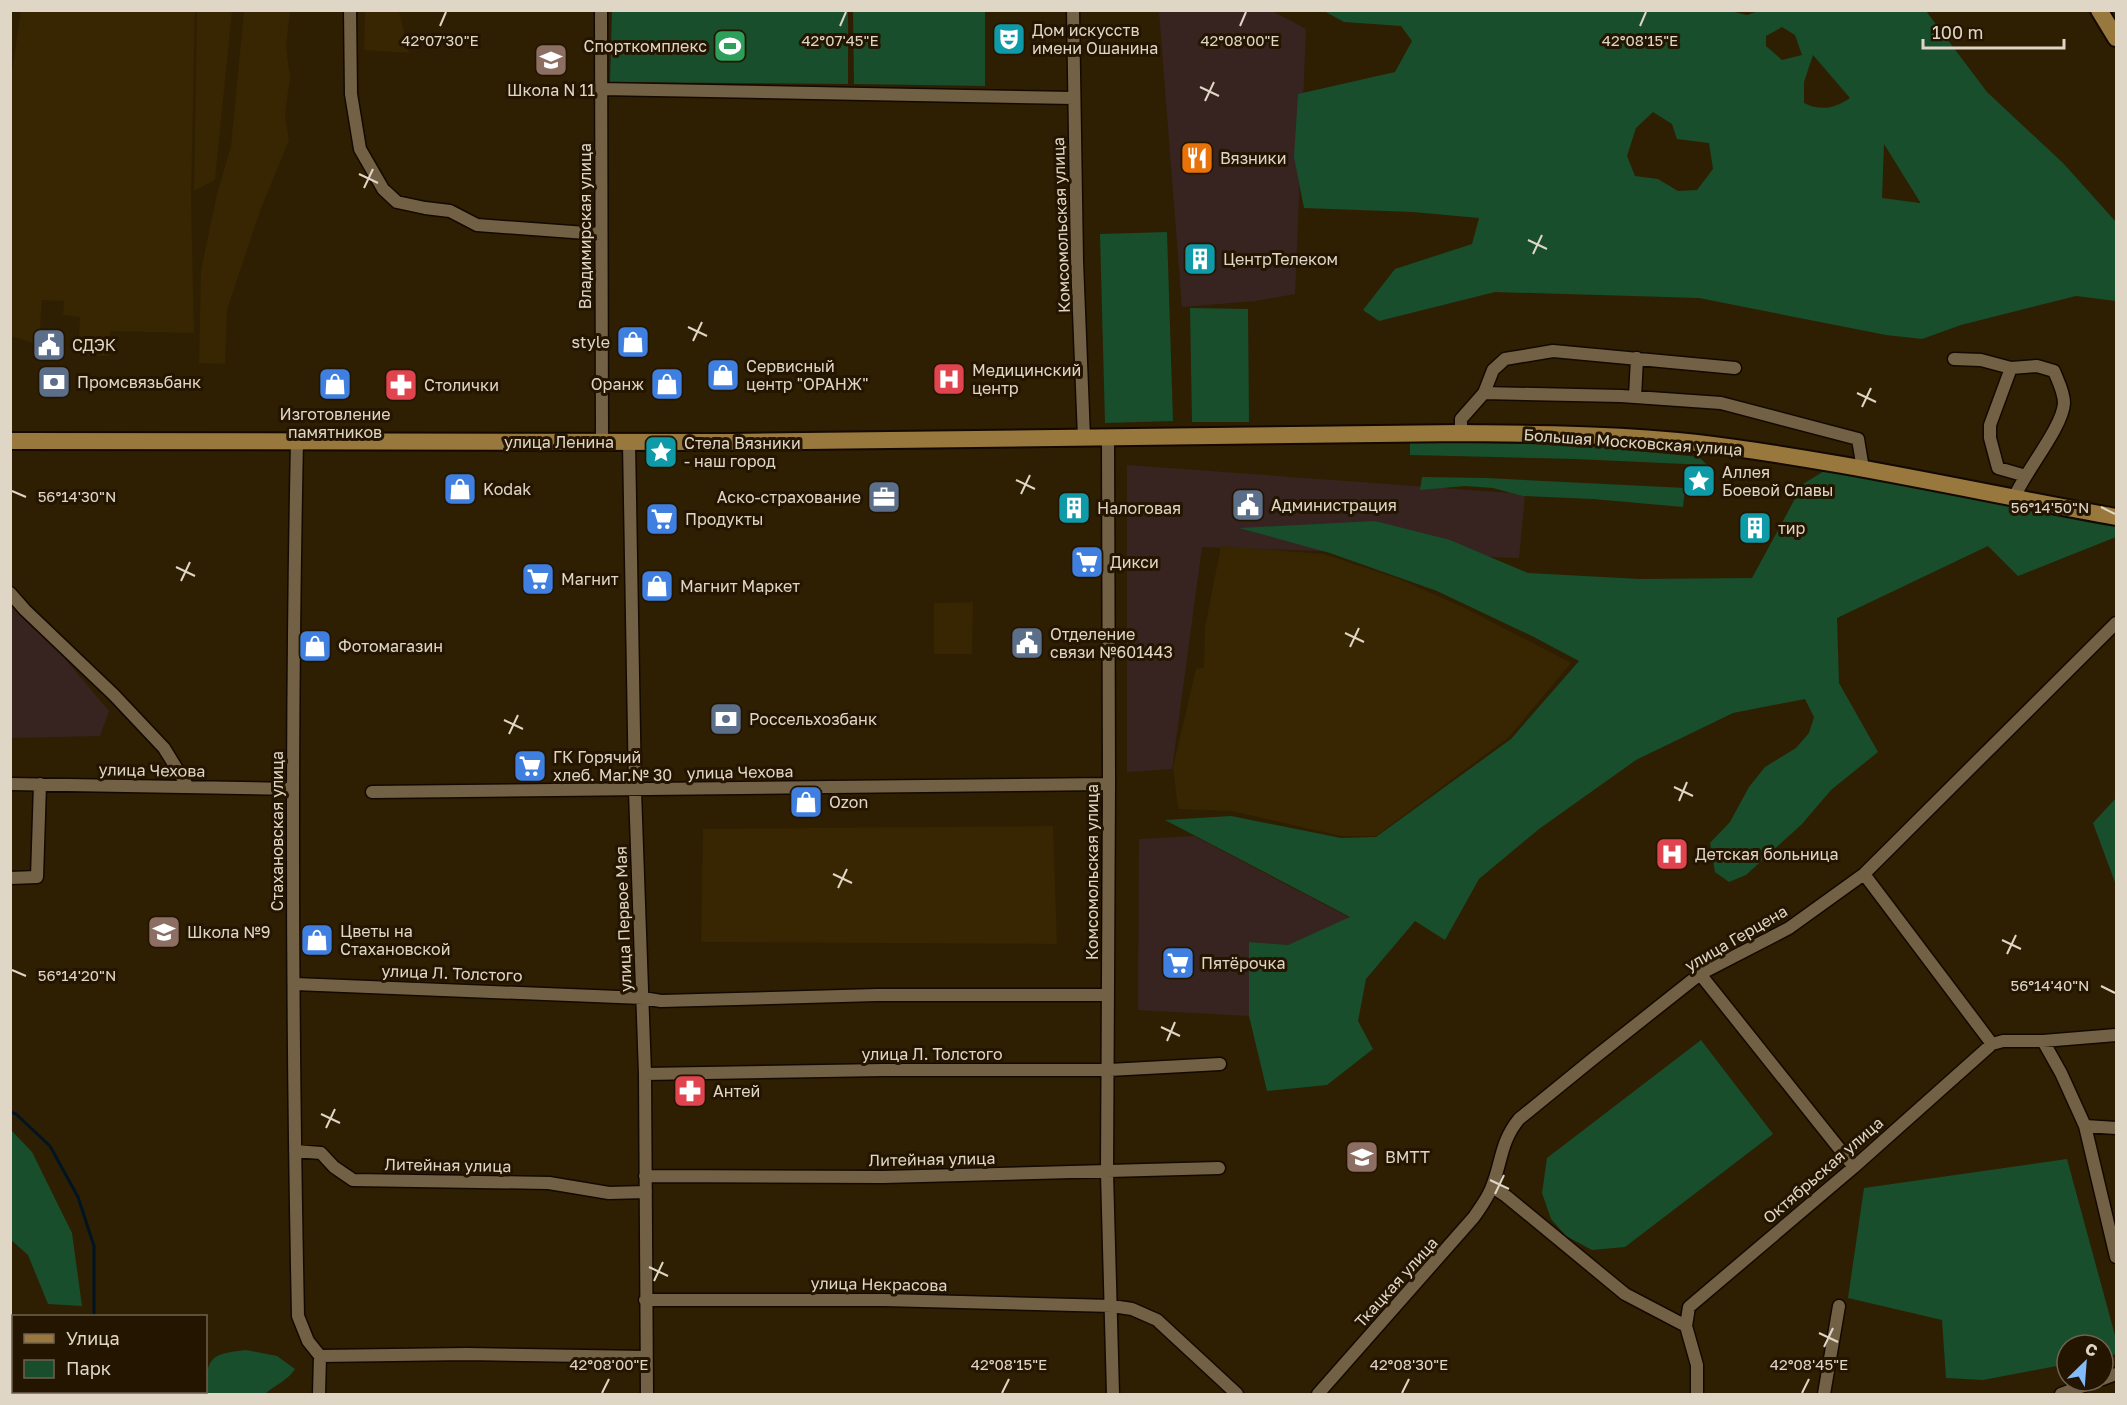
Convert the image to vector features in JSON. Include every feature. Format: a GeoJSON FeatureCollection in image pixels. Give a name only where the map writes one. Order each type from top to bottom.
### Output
{"type":"FeatureCollection","features":[{"type":"Feature","properties":{"kind":"main road"},"geometry":{"type":"LineString","coordinates":[[2099,10],[2116,38]]}},
{"type":"Feature","properties":{"kind":"main road","name":"Большая Московская улица"},"geometry":{"type":"LineString","coordinates":[[1108,437],[1461,432],[1578,434],[1694,443],[1798,457],[2116,517]]}},
{"type":"Feature","properties":{"kind":"main road","name":"улица Ленина"},"geometry":{"type":"LineString","coordinates":[[10,441],[629,442],[1108,437]]}},
{"type":"Feature","properties":{"kind":"street"},"geometry":{"type":"LineString","coordinates":[[350,10],[351,94],[360,149],[383,189],[397,202],[450,211],[477,225],[600,234]]}},
{"type":"Feature","properties":{"kind":"street","name":"Владимирская улица"},"geometry":{"type":"LineString","coordinates":[[601,10],[602,442]]}},
{"type":"Feature","properties":{"kind":"street","name":"Комсомольская улица"},"geometry":{"type":"LineString","coordinates":[[1073,10],[1084,438]]}},
{"type":"Feature","properties":{"kind":"street"},"geometry":{"type":"LineString","coordinates":[[601,89],[1074,98]]}},
{"type":"Feature","properties":{"kind":"street"},"geometry":{"type":"LineString","coordinates":[[1461,432],[1461,419],[1484,393],[1493,370],[1505,359],[1553,351],[1735,368]]}},
{"type":"Feature","properties":{"kind":"street"},"geometry":{"type":"LineString","coordinates":[[1635,397],[1637,358]]}},
{"type":"Feature","properties":{"kind":"street"},"geometry":{"type":"LineString","coordinates":[[1954,359],[1981,360],[2011,368],[2037,366],[2054,371],[2064,404],[2059,420],[2014,498]]}},
{"type":"Feature","properties":{"kind":"street"},"geometry":{"type":"LineString","coordinates":[[2011,368],[1990,425],[1990,438],[1998,468],[2026,476]]}},
{"type":"Feature","properties":{"kind":"street"},"geometry":{"type":"LineString","coordinates":[[1484,393],[1635,397],[1721,403],[1858,439],[1863,469]]}},
{"type":"Feature","properties":{"kind":"street","name":"Комсомольская улица"},"geometry":{"type":"LineString","coordinates":[[1108,437],[1109,1070],[1107,1173],[1113,1395]]}},
{"type":"Feature","properties":{"kind":"street","name":"Стахановская улица"},"geometry":{"type":"LineString","coordinates":[[297,441],[293,621],[293,789],[298,1316],[308,1341],[320,1356]]}},
{"type":"Feature","properties":{"kind":"street","name":"улица Первое Мая"},"geometry":{"type":"LineString","coordinates":[[629,442],[635,791],[645,1074],[647,1395]]}},
{"type":"Feature","properties":{"kind":"street"},"geometry":{"type":"LineString","coordinates":[[10,593],[164,747],[188,787]]}},
{"type":"Feature","properties":{"kind":"street","name":"улица Герцена"},"geometry":{"type":"LineString","coordinates":[[1492,1187],[1503,1144],[1519,1119],[1700,974],[1789,928],[1864,874],[2116,623]]}},
{"type":"Feature","properties":{"kind":"street","name":"улица Чехова"},"geometry":{"type":"LineString","coordinates":[[10,784],[293,789]]}},
{"type":"Feature","properties":{"kind":"street"},"geometry":{"type":"LineString","coordinates":[[10,878],[37,877],[40,784]]}},
{"type":"Feature","properties":{"kind":"street","name":"улица Чехова"},"geometry":{"type":"LineString","coordinates":[[372,792],[635,791],[1109,784]]}},
{"type":"Feature","properties":{"kind":"street"},"geometry":{"type":"LineString","coordinates":[[1864,874],[1992,1044],[2003,1041],[2043,1041],[2116,1035]]}},
{"type":"Feature","properties":{"kind":"street"},"geometry":{"type":"LineString","coordinates":[[1700,974],[1854,1167]]}},
{"type":"Feature","properties":{"kind":"street","name":"улица Л. Толстого"},"geometry":{"type":"LineString","coordinates":[[295,984],[643,998],[661,1001],[877,995],[1108,995]]}},
{"type":"Feature","properties":{"kind":"street"},"geometry":{"type":"LineString","coordinates":[[2043,1041],[2061,1073],[2085,1126],[2116,1257]]}},
{"type":"Feature","properties":{"kind":"street","name":"Октябрьская улица"},"geometry":{"type":"LineString","coordinates":[[1686,1326],[1689,1307],[1854,1167],[1992,1044]]}},
{"type":"Feature","properties":{"kind":"street","name":"улица Л. Толстого"},"geometry":{"type":"LineString","coordinates":[[645,1074],[860,1070],[1109,1070],[1220,1064]]}},
{"type":"Feature","properties":{"kind":"street"},"geometry":{"type":"LineString","coordinates":[[2085,1126],[2116,1128]]}},
{"type":"Feature","properties":{"kind":"street","name":"Литейная улица"},"geometry":{"type":"LineString","coordinates":[[295,1152],[321,1153],[334,1167],[353,1180],[549,1183],[609,1193],[646,1192]]}},
{"type":"Feature","properties":{"kind":"street","name":"Литейная улица"},"geometry":{"type":"LineString","coordinates":[[645,1176],[884,1177],[1107,1173],[1219,1168]]}},
{"type":"Feature","properties":{"kind":"street"},"geometry":{"type":"LineString","coordinates":[[1492,1187],[1625,1294],[1686,1326],[1697,1365],[1697,1395]]}},
{"type":"Feature","properties":{"kind":"street","name":"Ткацкая улица"},"geometry":{"type":"LineString","coordinates":[[1318,1395],[1452,1244],[1474,1217],[1492,1187]]}},
{"type":"Feature","properties":{"kind":"street","name":"улица Некрасова"},"geometry":{"type":"LineString","coordinates":[[645,1300],[884,1300],[1112,1306],[1132,1309],[1157,1320],[1237,1395]]}},
{"type":"Feature","properties":{"kind":"street"},"geometry":{"type":"LineString","coordinates":[[1824,1395],[1839,1306]]}},
{"type":"Feature","properties":{"kind":"street"},"geometry":{"type":"LineString","coordinates":[[319,1395],[320,1356],[467,1354],[646,1357]]}},
{"type":"Feature","properties":{"kind":"shaded area"},"geometry":{"type":"Polygon","coordinates":[[[21,10],[195,11],[191,200],[194,333],[110,331],[109,356],[78,355],[80,317],[63,315],[64,301],[42,300],[39,345],[11,336],[10,87],[21,10]]]}},
{"type":"Feature","properties":{"kind":"shaded area"},"geometry":{"type":"Polygon","coordinates":[[[244,10],[290,11],[286,46],[290,78],[285,113],[289,140],[260,211],[227,310],[225,364],[199,363],[201,270],[217,194],[231,146],[244,10]]]}},
{"type":"Feature","properties":{"kind":"shaded area"},"geometry":{"type":"Polygon","coordinates":[[[197,11],[232,11],[215,180],[194,191],[197,11]]]}},
{"type":"Feature","properties":{"kind":"shaded area"},"geometry":{"type":"Polygon","coordinates":[[[365,11],[399,11],[409,53],[364,50],[365,11]]]}},
{"type":"Feature","properties":{"kind":"shaded area"},"geometry":{"type":"Polygon","coordinates":[[[1159,11],[1272,11],[1306,29],[1295,294],[1255,301],[1182,307],[1159,11]]]}},
{"type":"Feature","properties":{"kind":"shaded area"},"geometry":{"type":"Polygon","coordinates":[[[1127,465],[1525,494],[1519,558],[1202,547],[1172,769],[1127,772],[1127,465]]]}},
{"type":"Feature","properties":{"kind":"shaded area"},"geometry":{"type":"Polygon","coordinates":[[[1221,546],[1324,554],[1399,579],[1465,608],[1571,663],[1509,737],[1376,836],[1341,836],[1232,811],[1178,809],[1173,767],[1196,669],[1204,667],[1205,627],[1221,546]]]}},
{"type":"Feature","properties":{"kind":"shaded area"},"geometry":{"type":"Polygon","coordinates":[[[10,594],[109,711],[100,736],[11,738],[10,594]]]}},
{"type":"Feature","properties":{"kind":"shaded area"},"geometry":{"type":"Polygon","coordinates":[[[973,602],[972,654],[934,654],[934,603],[973,602]]]}},
{"type":"Feature","properties":{"kind":"shaded area"},"geometry":{"type":"Polygon","coordinates":[[[1053,826],[1057,944],[701,942],[703,829],[1053,826]]]}},
{"type":"Feature","properties":{"kind":"shaded area"},"geometry":{"type":"Polygon","coordinates":[[[1194,836],[1350,918],[1288,945],[1249,942],[1249,1016],[1138,1010],[1139,839],[1194,836]]]}},
{"type":"Feature","properties":{"kind":"green space"},"geometry":{"type":"Polygon","coordinates":[[[1726,10],[1747,15],[1761,10],[1926,11],[1987,92],[2063,163],[2116,222],[2116,301],[2076,296],[1961,325],[1922,339],[1886,335],[1699,298],[1495,292],[1379,321],[1363,310],[1395,269],[1472,244],[1479,218],[1413,212],[1304,208],[1294,157],[1298,94],[1395,72],[1412,41],[1401,26],[1344,22],[1324,11],[1726,10]],[[1782,27],[1766,36],[1766,46],[1782,60],[1802,55],[1795,35],[1782,27]],[[1813,55],[1804,82],[1804,103],[1810,106],[1827,108],[1850,98],[1813,55]],[[1653,112],[1636,128],[1627,156],[1635,176],[1658,179],[1678,191],[1697,190],[1713,169],[1709,143],[1677,139],[1672,124],[1653,112]],[[1884,144],[1882,198],[1920,203],[1884,144]]]}},
{"type":"Feature","properties":{"kind":"green space","name":"Спорткомплекс"},"geometry":{"type":"Polygon","coordinates":[[[612,11],[848,11],[848,84],[610,82],[612,11]]]}},
{"type":"Feature","properties":{"kind":"green space"},"geometry":{"type":"Polygon","coordinates":[[[853,11],[985,11],[985,86],[854,84],[853,11]]]}},
{"type":"Feature","properties":{"kind":"green space"},"geometry":{"type":"Polygon","coordinates":[[[1167,232],[1173,421],[1105,423],[1100,234],[1167,232]]]}},
{"type":"Feature","properties":{"kind":"green space"},"geometry":{"type":"Polygon","coordinates":[[[1190,308],[1248,309],[1249,422],[1192,422],[1190,308]]]}},
{"type":"Feature","properties":{"kind":"green space"},"geometry":{"type":"Polygon","coordinates":[[[1410,442],[1575,445],[1699,457],[1707,465],[1410,455],[1410,442]]]}},
{"type":"Feature","properties":{"kind":"green space"},"geometry":{"type":"Polygon","coordinates":[[[1829,468],[2116,525],[2116,537],[2018,576],[1988,546],[1837,618],[1839,683],[1878,752],[1831,790],[1802,824],[1746,875],[1729,882],[1715,872],[1710,843],[1730,822],[1749,787],[1765,767],[1796,748],[1809,733],[1814,717],[1805,699],[1733,713],[1636,760],[1539,829],[1479,879],[1445,940],[1415,921],[1366,979],[1358,1021],[1373,1049],[1327,1085],[1267,1091],[1249,1016],[1249,942],[1288,945],[1350,917],[1165,820],[1231,816],[1341,838],[1376,837],[1511,739],[1579,661],[1437,591],[1330,553],[1239,528],[1375,521],[1450,540],[1528,573],[1640,579],[1752,578],[1803,484],[1829,468]]]}},
{"type":"Feature","properties":{"kind":"green space"},"geometry":{"type":"Polygon","coordinates":[[[1422,477],[1685,488],[1683,507],[1593,499],[1523,496],[1493,488],[1465,486],[1420,490],[1422,477]]]}},
{"type":"Feature","properties":{"kind":"green space"},"geometry":{"type":"Polygon","coordinates":[[[2116,798],[2116,885],[2093,823],[2116,798]]]}},
{"type":"Feature","properties":{"kind":"green space"},"geometry":{"type":"Polygon","coordinates":[[[1701,1040],[1773,1134],[1625,1247],[1592,1250],[1566,1236],[1551,1219],[1542,1193],[1547,1158],[1701,1040]]]}},
{"type":"Feature","properties":{"kind":"green space"},"geometry":{"type":"Polygon","coordinates":[[[10,1129],[32,1152],[72,1233],[82,1306],[48,1304],[28,1255],[11,1240],[10,1129]]]}},
{"type":"Feature","properties":{"kind":"green space"},"geometry":{"type":"Polygon","coordinates":[[[2067,1159],[2114,1333],[2055,1333],[2055,1366],[1983,1380],[1946,1378],[1942,1320],[1848,1298],[1864,1188],[2067,1159]]]}},
{"type":"Feature","properties":{"kind":"green space"},"geometry":{"type":"Polygon","coordinates":[[[246,1350],[277,1356],[295,1369],[285,1380],[265,1394],[155,1394],[207,1393],[207,1371],[210,1364],[213,1359],[225,1353],[246,1350]]]}},
{"type":"Feature","properties":{"kind":"waterway"},"geometry":{"type":"LineString","coordinates":[[10,1112],[16,1114],[50,1146],[78,1197],[94,1246],[94,1315]]}},
{"type":"Feature","properties":{"kind":"place","name":"Дом искусств имени Ошанина"},"geometry":{"type":"Point","coordinates":[1009,39]}},
{"type":"Feature","properties":{"kind":"place","name":"Спорткомплекс"},"geometry":{"type":"Point","coordinates":[730,46]}},
{"type":"Feature","properties":{"kind":"place","name":"Школа N 11"},"geometry":{"type":"Point","coordinates":[551,60]}},
{"type":"Feature","properties":{"kind":"place","name":"Вязники"},"geometry":{"type":"Point","coordinates":[1197,158]}},
{"type":"Feature","properties":{"kind":"place","name":"ЦентрТелеком"},"geometry":{"type":"Point","coordinates":[1200,259]}},
{"type":"Feature","properties":{"kind":"place","name":"style"},"geometry":{"type":"Point","coordinates":[633,342]}},
{"type":"Feature","properties":{"kind":"place","name":"СДЭК"},"geometry":{"type":"Point","coordinates":[49,345]}},
{"type":"Feature","properties":{"kind":"place","name":"Сервисный центр \"ОРАНЖ\""},"geometry":{"type":"Point","coordinates":[723,375]}},
{"type":"Feature","properties":{"kind":"place","name":"Медицинский центр"},"geometry":{"type":"Point","coordinates":[949,379]}},
{"type":"Feature","properties":{"kind":"place","name":"Промсвязьбанк"},"geometry":{"type":"Point","coordinates":[54,382]}},
{"type":"Feature","properties":{"kind":"place","name":"Изготовление памятников"},"geometry":{"type":"Point","coordinates":[335,384]}},
{"type":"Feature","properties":{"kind":"place","name":"Оранж"},"geometry":{"type":"Point","coordinates":[667,384]}},
{"type":"Feature","properties":{"kind":"place","name":"Столички"},"geometry":{"type":"Point","coordinates":[401,385]}},
{"type":"Feature","properties":{"kind":"place","name":"Стела Вязники - наш город"},"geometry":{"type":"Point","coordinates":[661,452]}},
{"type":"Feature","properties":{"kind":"place","name":"Аллея Боевой Славы"},"geometry":{"type":"Point","coordinates":[1699,481]}},
{"type":"Feature","properties":{"kind":"place","name":"Kodak"},"geometry":{"type":"Point","coordinates":[460,489]}},
{"type":"Feature","properties":{"kind":"place","name":"Аско-страхование"},"geometry":{"type":"Point","coordinates":[884,497]}},
{"type":"Feature","properties":{"kind":"place","name":"Администрация"},"geometry":{"type":"Point","coordinates":[1248,505]}},
{"type":"Feature","properties":{"kind":"place","name":"Налоговая"},"geometry":{"type":"Point","coordinates":[1074,508]}},
{"type":"Feature","properties":{"kind":"place","name":"Продукты"},"geometry":{"type":"Point","coordinates":[662,519]}},
{"type":"Feature","properties":{"kind":"place","name":"тир"},"geometry":{"type":"Point","coordinates":[1755,528]}},
{"type":"Feature","properties":{"kind":"place","name":"Дикси"},"geometry":{"type":"Point","coordinates":[1087,562]}},
{"type":"Feature","properties":{"kind":"place","name":"Магнит"},"geometry":{"type":"Point","coordinates":[538,579]}},
{"type":"Feature","properties":{"kind":"place","name":"Магнит Маркет"},"geometry":{"type":"Point","coordinates":[657,586]}},
{"type":"Feature","properties":{"kind":"place","name":"Отделение связи №601443"},"geometry":{"type":"Point","coordinates":[1027,643]}},
{"type":"Feature","properties":{"kind":"place","name":"Фотомагазин"},"geometry":{"type":"Point","coordinates":[315,646]}},
{"type":"Feature","properties":{"kind":"place","name":"Россельхозбанк"},"geometry":{"type":"Point","coordinates":[726,719]}},
{"type":"Feature","properties":{"kind":"place","name":"ГК Горячий хлеб. Маг.№ 30"},"geometry":{"type":"Point","coordinates":[530,766]}},
{"type":"Feature","properties":{"kind":"place","name":"Ozon"},"geometry":{"type":"Point","coordinates":[806,802]}},
{"type":"Feature","properties":{"kind":"place","name":"Детская больница"},"geometry":{"type":"Point","coordinates":[1672,854]}},
{"type":"Feature","properties":{"kind":"place","name":"Школа №9"},"geometry":{"type":"Point","coordinates":[164,932]}},
{"type":"Feature","properties":{"kind":"place","name":"Цветы на Стахановской"},"geometry":{"type":"Point","coordinates":[317,940]}},
{"type":"Feature","properties":{"kind":"place","name":"Пятёрочка"},"geometry":{"type":"Point","coordinates":[1178,963]}},
{"type":"Feature","properties":{"kind":"place","name":"Антей"},"geometry":{"type":"Point","coordinates":[690,1091]}},
{"type":"Feature","properties":{"kind":"place","name":"ВМТТ"},"geometry":{"type":"Point","coordinates":[1362,1157]}}]}
